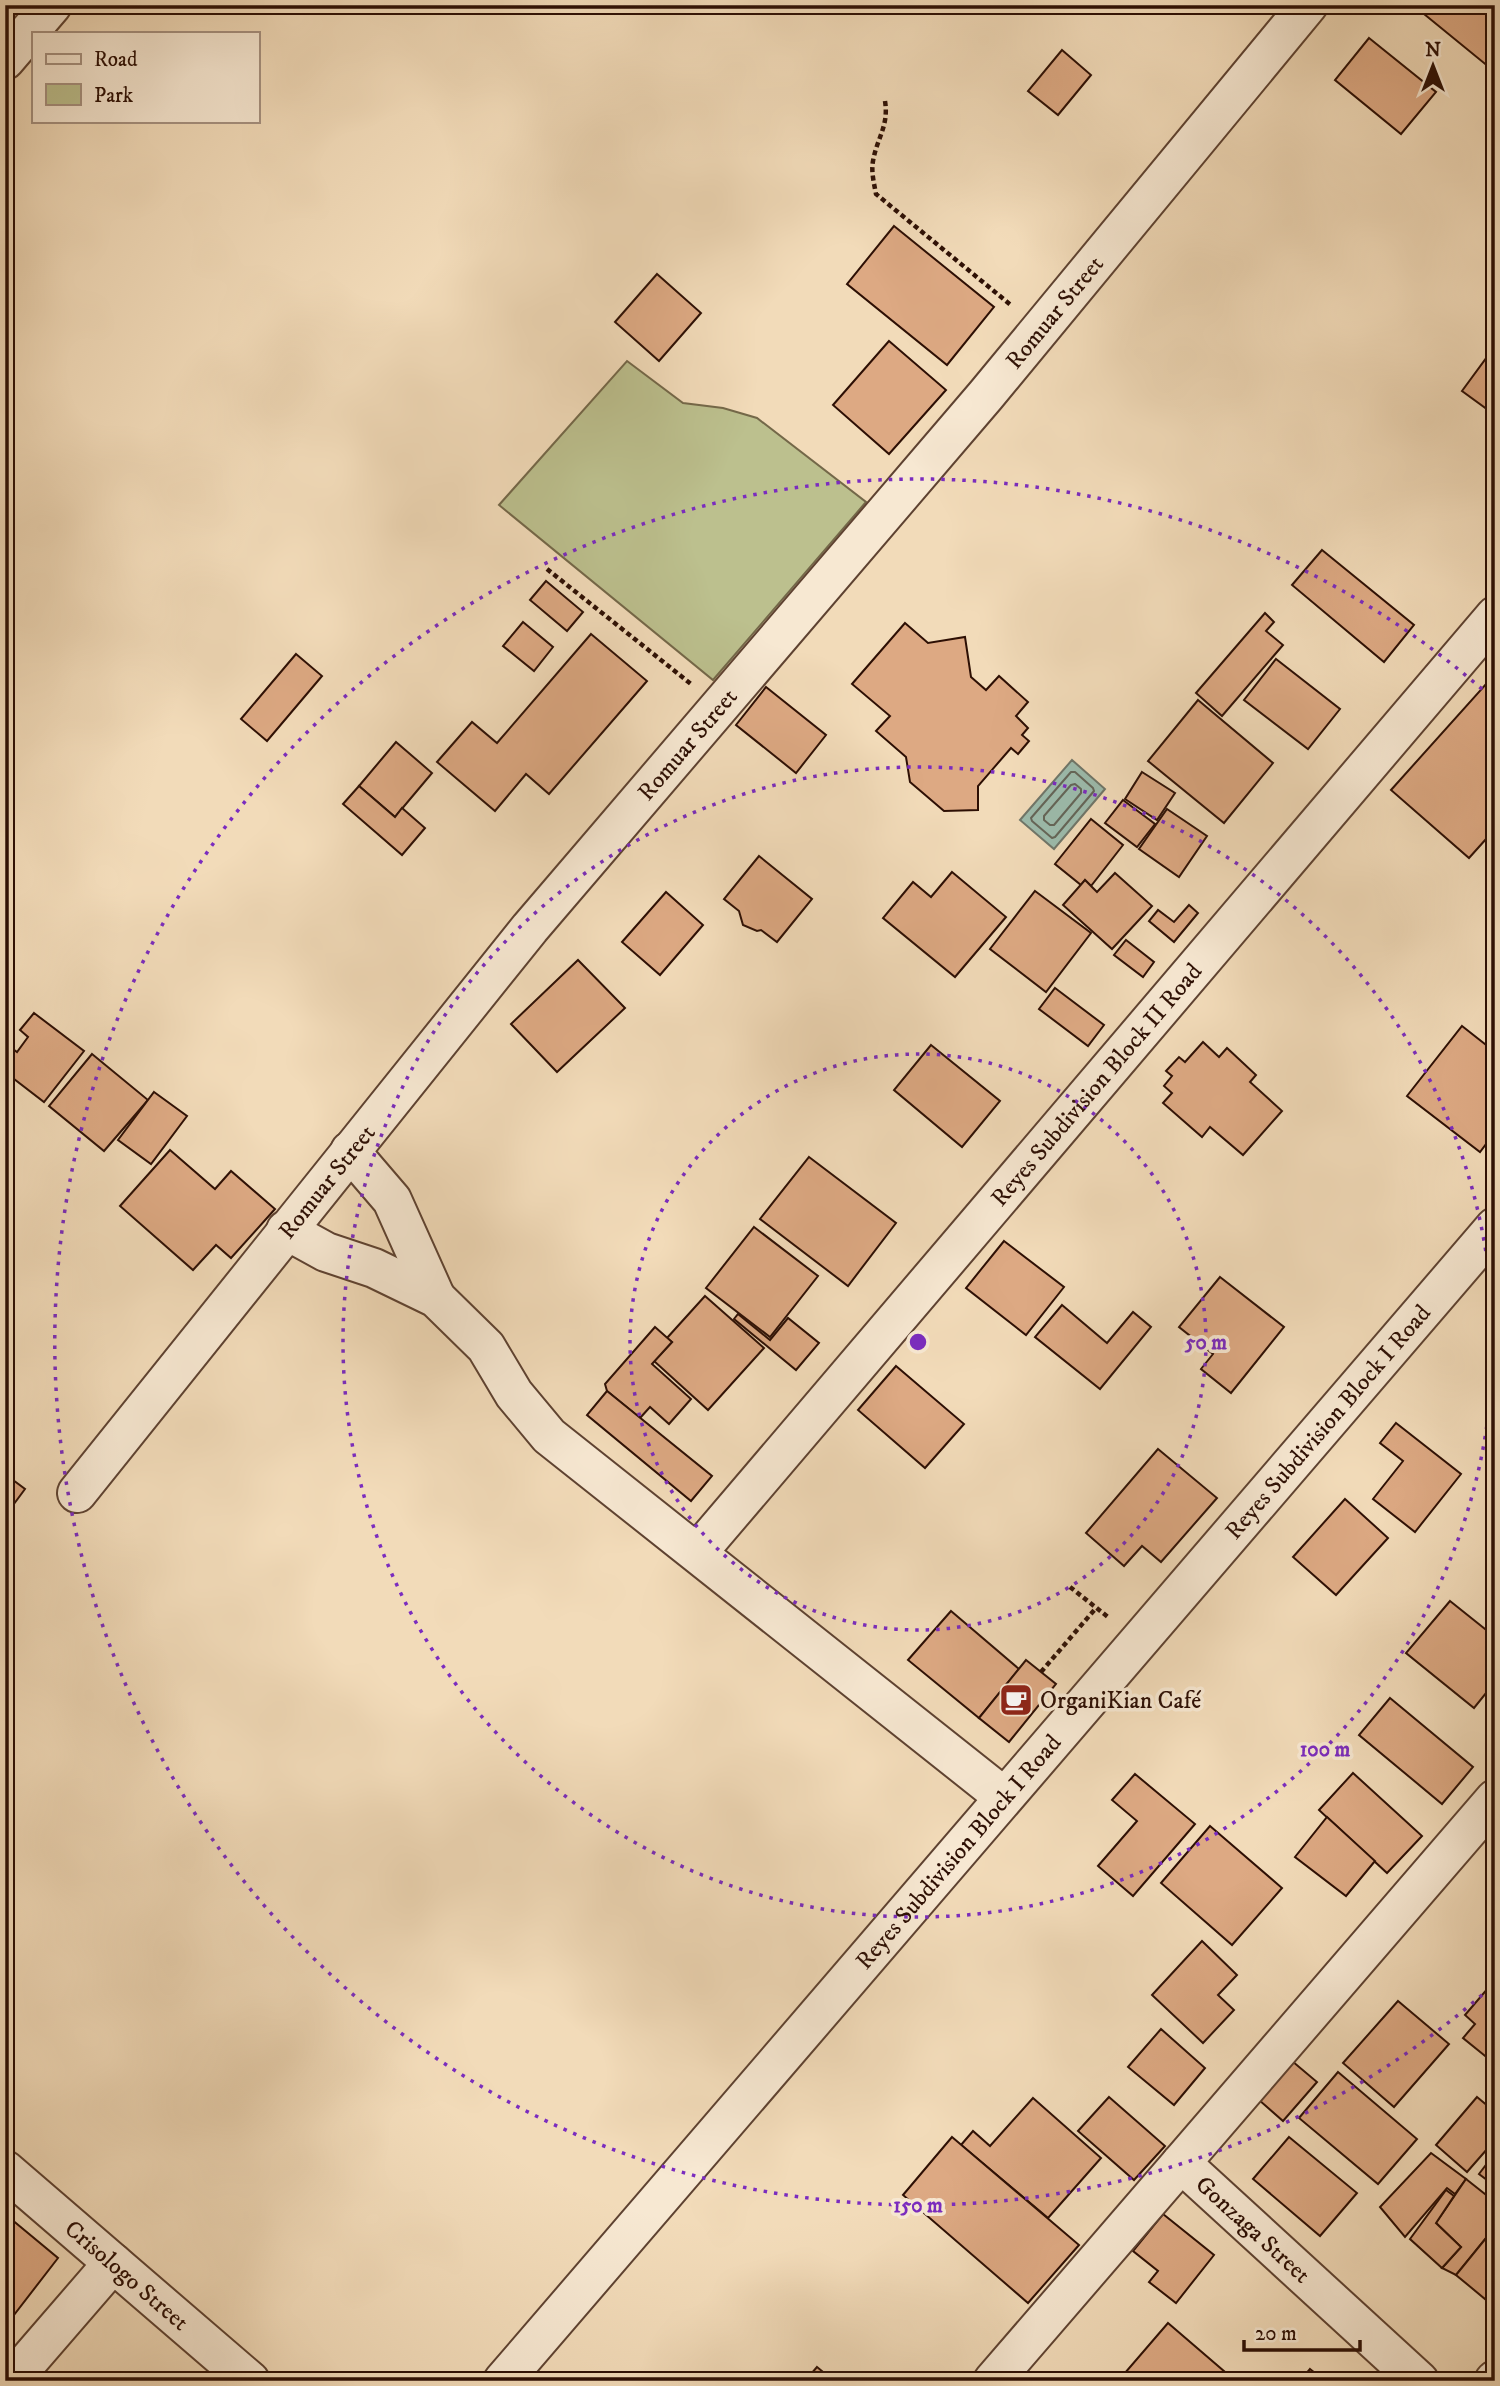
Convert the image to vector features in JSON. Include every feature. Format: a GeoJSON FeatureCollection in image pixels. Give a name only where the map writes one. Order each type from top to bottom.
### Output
{"type":"FeatureCollection","features":[{"type":"Feature","properties":{"kind":"street"},"geometry":{"type":"LineString","coordinates":[[5,60],[52,5]]}},
{"type":"Feature","properties":{"kind":"street","name":"Romuar Street"},"geometry":{"type":"LineString","coordinates":[[77,1493],[530,928],[1041,329],[1308,5]]}},
{"type":"Feature","properties":{"kind":"street","name":"Reyes Subdivision Block II Road"},"geometry":{"type":"LineString","coordinates":[[698,1552],[1495,616]]}},
{"type":"Feature","properties":{"kind":"street"},"geometry":{"type":"LineString","coordinates":[[350,1152],[392,1200],[436,1298]]}},
{"type":"Feature","properties":{"kind":"street","name":"Reyes Subdivision Block I Road"},"geometry":{"type":"LineString","coordinates":[[503,2381],[1495,1227]]}},
{"type":"Feature","properties":{"kind":"street"},"geometry":{"type":"LineString","coordinates":[[286,1230],[326,1252],[374,1269],[436,1298],[486,1347],[514,1394],[550,1436],[1004,1797]]}},
{"type":"Feature","properties":{"kind":"street"},"geometry":{"type":"LineString","coordinates":[[993,2381],[1495,1799]]}},
{"type":"Feature","properties":{"kind":"street","name":"Gonzaga Street"},"geometry":{"type":"LineString","coordinates":[[1181,2163],[1419,2381]]}},
{"type":"Feature","properties":{"kind":"street","name":"Crisologo Street"},"geometry":{"type":"LineString","coordinates":[[5,2170],[250,2381]]}},
{"type":"Feature","properties":{"kind":"street"},"geometry":{"type":"LineString","coordinates":[[11,2381],[113,2263]]}},
{"type":"Feature","properties":{"kind":"path"},"geometry":{"type":"LineString","coordinates":[[885,101],[887,116],[873,159],[872,175],[876,194],[1041,329]]}},
{"type":"Feature","properties":{"kind":"path"},"geometry":{"type":"LineString","coordinates":[[547,569],[719,707]]}},
{"type":"Feature","properties":{"kind":"path"},"geometry":{"type":"LineString","coordinates":[[1070,1587],[1139,1641]]}},
{"type":"Feature","properties":{"kind":"path"},"geometry":{"type":"LineString","coordinates":[[1041,1672],[1096,1608]]}},
{"type":"Feature","properties":{"kind":"green space"},"geometry":{"type":"Polygon","coordinates":[[[627,361],[683,403],[723,408],[757,418],[866,502],[713,680],[499,505],[627,361]]]}},
{"type":"Feature","properties":{"kind":"water"},"geometry":{"type":"Polygon","coordinates":[[[1072,760],[1105,789],[1054,849],[1020,820],[1072,760]]]}},
{"type":"Feature","properties":{"kind":"building"},"geometry":{"type":"Polygon","coordinates":[[[1413,5],[1486,5],[1495,13],[1495,72],[1413,5]]]}},
{"type":"Feature","properties":{"kind":"building"},"geometry":{"type":"Polygon","coordinates":[[[1369,38],[1436,92],[1401,134],[1335,80],[1369,38]]]}},
{"type":"Feature","properties":{"kind":"building"},"geometry":{"type":"Polygon","coordinates":[[[1062,50],[1091,75],[1058,115],[1028,91],[1062,50]]]}},
{"type":"Feature","properties":{"kind":"building"},"geometry":{"type":"Polygon","coordinates":[[[894,226],[994,307],[947,365],[847,284],[894,226]]]}},
{"type":"Feature","properties":{"kind":"building"},"geometry":{"type":"Polygon","coordinates":[[[657,274],[701,313],[659,361],[615,322],[657,274]]]}},
{"type":"Feature","properties":{"kind":"building"},"geometry":{"type":"Polygon","coordinates":[[[889,341],[946,390],[889,454],[833,405],[889,341]]]}},
{"type":"Feature","properties":{"kind":"building"},"geometry":{"type":"Polygon","coordinates":[[[1487,357],[1495,363],[1495,415],[1462,391],[1487,357]]]}},
{"type":"Feature","properties":{"kind":"building"},"geometry":{"type":"Polygon","coordinates":[[[1322,550],[1414,625],[1384,662],[1292,585],[1322,550]]]}},
{"type":"Feature","properties":{"kind":"building"},"geometry":{"type":"Polygon","coordinates":[[[546,581],[583,612],[567,631],[530,600],[546,581]]]}},
{"type":"Feature","properties":{"kind":"building"},"geometry":{"type":"Polygon","coordinates":[[[1265,613],[1274,622],[1266,631],[1283,645],[1222,716],[1196,693],[1265,613]]]}},
{"type":"Feature","properties":{"kind":"building"},"geometry":{"type":"Polygon","coordinates":[[[523,622],[553,647],[534,671],[503,646],[523,622]]]}},
{"type":"Feature","properties":{"kind":"building"},"geometry":{"type":"Polygon","coordinates":[[[905,623],[928,643],[965,637],[971,677],[986,690],[999,676],[1028,702],[1016,716],[1028,728],[1022,735],[1029,741],[1018,754],[1011,748],[978,786],[978,810],[944,811],[910,782],[906,757],[876,731],[890,716],[852,684],[905,623]]]}},
{"type":"Feature","properties":{"kind":"building"},"geometry":{"type":"Polygon","coordinates":[[[591,634],[647,681],[549,794],[526,774],[495,811],[437,762],[472,722],[497,743],[591,634]]]}},
{"type":"Feature","properties":{"kind":"building"},"geometry":{"type":"Polygon","coordinates":[[[296,654],[322,676],[267,741],[241,719],[296,654]]]}},
{"type":"Feature","properties":{"kind":"building"},"geometry":{"type":"Polygon","coordinates":[[[1276,659],[1340,709],[1308,749],[1244,700],[1276,659]]]}},
{"type":"Feature","properties":{"kind":"building"},"geometry":{"type":"Polygon","coordinates":[[[1495,674],[1495,829],[1469,858],[1391,790],[1495,674]]]}},
{"type":"Feature","properties":{"kind":"building"},"geometry":{"type":"Polygon","coordinates":[[[766,687],[826,735],[796,773],[736,725],[766,687]]]}},
{"type":"Feature","properties":{"kind":"building"},"geometry":{"type":"Polygon","coordinates":[[[1198,700],[1273,763],[1224,823],[1148,761],[1198,700]]]}},
{"type":"Feature","properties":{"kind":"building"},"geometry":{"type":"Polygon","coordinates":[[[396,742],[432,773],[395,817],[359,786],[396,742]]]}},
{"type":"Feature","properties":{"kind":"building"},"geometry":{"type":"Polygon","coordinates":[[[1142,772],[1175,793],[1157,820],[1125,799],[1142,772]]]}},
{"type":"Feature","properties":{"kind":"building"},"geometry":{"type":"Polygon","coordinates":[[[359,786],[395,817],[402,808],[425,828],[402,855],[343,804],[359,786]]]}},
{"type":"Feature","properties":{"kind":"building"},"geometry":{"type":"Polygon","coordinates":[[[1123,800],[1155,824],[1137,847],[1105,823],[1123,800]]]}},
{"type":"Feature","properties":{"kind":"building"},"geometry":{"type":"Polygon","coordinates":[[[1167,809],[1207,836],[1179,877],[1139,849],[1167,809]]]}},
{"type":"Feature","properties":{"kind":"building"},"geometry":{"type":"Polygon","coordinates":[[[1091,819],[1123,845],[1091,886],[1085,880],[1081,885],[1055,864],[1091,819]]]}},
{"type":"Feature","properties":{"kind":"building"},"geometry":{"type":"Polygon","coordinates":[[[759,856],[812,899],[777,942],[761,930],[743,925],[739,911],[724,899],[759,856]]]}},
{"type":"Feature","properties":{"kind":"building"},"geometry":{"type":"Polygon","coordinates":[[[952,872],[1006,917],[955,977],[883,918],[913,882],[931,897],[952,872]]]}},
{"type":"Feature","properties":{"kind":"building"},"geometry":{"type":"Polygon","coordinates":[[[1115,873],[1152,906],[1112,949],[1063,905],[1085,880],[1097,892],[1115,873]]]}},
{"type":"Feature","properties":{"kind":"building"},"geometry":{"type":"Polygon","coordinates":[[[1035,891],[1091,933],[1046,992],[990,949],[1035,891]]]}},
{"type":"Feature","properties":{"kind":"building"},"geometry":{"type":"Polygon","coordinates":[[[666,892],[703,925],[660,975],[622,942],[666,892]]]}},
{"type":"Feature","properties":{"kind":"building"},"geometry":{"type":"Polygon","coordinates":[[[1189,905],[1198,913],[1174,942],[1149,921],[1158,910],[1174,922],[1189,905]]]}},
{"type":"Feature","properties":{"kind":"building"},"geometry":{"type":"Polygon","coordinates":[[[1126,940],[1154,962],[1143,977],[1114,955],[1126,940]]]}},
{"type":"Feature","properties":{"kind":"building"},"geometry":{"type":"Polygon","coordinates":[[[578,960],[625,1008],[557,1072],[511,1024],[578,960]]]}},
{"type":"Feature","properties":{"kind":"building"},"geometry":{"type":"Polygon","coordinates":[[[1055,988],[1104,1025],[1088,1046],[1039,1009],[1055,988]]]}},
{"type":"Feature","properties":{"kind":"building"},"geometry":{"type":"Polygon","coordinates":[[[34,1013],[84,1051],[44,1102],[5,1072],[5,1043],[17,1052],[28,1037],[20,1030],[34,1013]]]}},
{"type":"Feature","properties":{"kind":"building"},"geometry":{"type":"Polygon","coordinates":[[[1462,1026],[1495,1052],[1495,1132],[1480,1152],[1407,1096],[1462,1026]]]}},
{"type":"Feature","properties":{"kind":"building"},"geometry":{"type":"Polygon","coordinates":[[[1203,1042],[1219,1057],[1227,1048],[1256,1075],[1250,1082],[1282,1111],[1243,1155],[1210,1127],[1202,1137],[1163,1103],[1172,1093],[1164,1086],[1172,1076],[1166,1071],[1179,1057],[1185,1062],[1203,1042]]]}},
{"type":"Feature","properties":{"kind":"building"},"geometry":{"type":"Polygon","coordinates":[[[931,1045],[1000,1101],[962,1147],[894,1090],[931,1045]]]}},
{"type":"Feature","properties":{"kind":"building"},"geometry":{"type":"Polygon","coordinates":[[[92,1054],[148,1100],[104,1151],[49,1106],[92,1054]]]}},
{"type":"Feature","properties":{"kind":"building"},"geometry":{"type":"Polygon","coordinates":[[[154,1092],[187,1116],[151,1164],[118,1140],[154,1092]]]}},
{"type":"Feature","properties":{"kind":"building"},"geometry":{"type":"Polygon","coordinates":[[[170,1150],[215,1189],[231,1171],[275,1209],[231,1258],[216,1245],[193,1270],[120,1206],[170,1150]]]}},
{"type":"Feature","properties":{"kind":"building"},"geometry":{"type":"Polygon","coordinates":[[[809,1157],[896,1223],[848,1286],[760,1219],[809,1157]]]}},
{"type":"Feature","properties":{"kind":"building"},"geometry":{"type":"Polygon","coordinates":[[[754,1227],[818,1276],[770,1337],[706,1288],[754,1227]]]}},
{"type":"Feature","properties":{"kind":"building"},"geometry":{"type":"Polygon","coordinates":[[[1004,1241],[1064,1287],[1026,1335],[966,1288],[1004,1241]]]}},
{"type":"Feature","properties":{"kind":"building"},"geometry":{"type":"Polygon","coordinates":[[[1220,1277],[1284,1327],[1231,1393],[1201,1369],[1213,1354],[1179,1327],[1220,1277]]]}},
{"type":"Feature","properties":{"kind":"building"},"geometry":{"type":"Polygon","coordinates":[[[705,1296],[764,1348],[708,1410],[654,1361],[672,1342],[667,1338],[705,1296]]]}},
{"type":"Feature","properties":{"kind":"building"},"geometry":{"type":"Polygon","coordinates":[[[1062,1305],[1107,1343],[1133,1312],[1151,1327],[1100,1389],[1035,1337],[1062,1305]]]}},
{"type":"Feature","properties":{"kind":"building"},"geometry":{"type":"Polygon","coordinates":[[[738,1314],[770,1340],[788,1318],[819,1343],[796,1370],[734,1319],[738,1314]]]}},
{"type":"Feature","properties":{"kind":"building"},"geometry":{"type":"Polygon","coordinates":[[[655,1327],[672,1342],[652,1364],[691,1399],[669,1424],[650,1407],[640,1418],[607,1391],[605,1384],[655,1327]]]}},
{"type":"Feature","properties":{"kind":"building"},"geometry":{"type":"Polygon","coordinates":[[[896,1366],[964,1424],[925,1468],[858,1410],[896,1366]]]}},
{"type":"Feature","properties":{"kind":"building"},"geometry":{"type":"Polygon","coordinates":[[[607,1391],[712,1476],[691,1501],[587,1415],[607,1391]]]}},
{"type":"Feature","properties":{"kind":"building"},"geometry":{"type":"Polygon","coordinates":[[[1396,1423],[1461,1474],[1415,1532],[1373,1499],[1403,1461],[1380,1443],[1396,1423]]]}},
{"type":"Feature","properties":{"kind":"building"},"geometry":{"type":"Polygon","coordinates":[[[1158,1449],[1217,1498],[1161,1562],[1142,1546],[1124,1566],[1086,1533],[1158,1449]]]}},
{"type":"Feature","properties":{"kind":"building"},"geometry":{"type":"Polygon","coordinates":[[[5,1474],[25,1489],[5,1516],[5,1474]]]}},
{"type":"Feature","properties":{"kind":"building"},"geometry":{"type":"Polygon","coordinates":[[[1345,1499],[1388,1538],[1336,1595],[1293,1557],[1345,1499]]]}},
{"type":"Feature","properties":{"kind":"building"},"geometry":{"type":"Polygon","coordinates":[[[1450,1601],[1495,1637],[1495,1682],[1474,1708],[1406,1653],[1450,1601]]]}},
{"type":"Feature","properties":{"kind":"building"},"geometry":{"type":"Polygon","coordinates":[[[951,1611],[1019,1669],[979,1718],[908,1660],[951,1611]]]}},
{"type":"Feature","properties":{"kind":"building"},"geometry":{"type":"Polygon","coordinates":[[[1026,1660],[1056,1684],[1009,1742],[979,1718],[1026,1660]]]}},
{"type":"Feature","properties":{"kind":"building"},"geometry":{"type":"Polygon","coordinates":[[[1390,1698],[1473,1767],[1442,1804],[1359,1735],[1390,1698]]]}},
{"type":"Feature","properties":{"kind":"building"},"geometry":{"type":"Polygon","coordinates":[[[1353,1773],[1422,1836],[1387,1873],[1319,1810],[1353,1773]]]}},
{"type":"Feature","properties":{"kind":"building"},"geometry":{"type":"Polygon","coordinates":[[[1135,1774],[1195,1824],[1133,1896],[1098,1866],[1137,1821],[1112,1800],[1135,1774]]]}},
{"type":"Feature","properties":{"kind":"building"},"geometry":{"type":"Polygon","coordinates":[[[1327,1817],[1375,1861],[1346,1896],[1295,1857],[1327,1817]]]}},
{"type":"Feature","properties":{"kind":"building"},"geometry":{"type":"Polygon","coordinates":[[[1210,1826],[1282,1888],[1232,1945],[1161,1883],[1210,1826]]]}},
{"type":"Feature","properties":{"kind":"building"},"geometry":{"type":"Polygon","coordinates":[[[1202,1941],[1237,1975],[1218,1995],[1234,2010],[1203,2043],[1152,1995],[1202,1941]]]}},
{"type":"Feature","properties":{"kind":"building"},"geometry":{"type":"Polygon","coordinates":[[[1495,1980],[1495,2064],[1463,2038],[1475,2024],[1465,2015],[1495,1980]]]}},
{"type":"Feature","properties":{"kind":"building"},"geometry":{"type":"Polygon","coordinates":[[[1398,2001],[1449,2044],[1394,2107],[1343,2063],[1398,2001]]]}},
{"type":"Feature","properties":{"kind":"building"},"geometry":{"type":"Polygon","coordinates":[[[1161,2029],[1205,2068],[1174,2105],[1128,2067],[1161,2029]]]}},
{"type":"Feature","properties":{"kind":"building"},"geometry":{"type":"Polygon","coordinates":[[[1292,2061],[1317,2082],[1283,2121],[1259,2100],[1292,2061]]]}},
{"type":"Feature","properties":{"kind":"building"},"geometry":{"type":"Polygon","coordinates":[[[1338,2072],[1417,2139],[1378,2184],[1299,2118],[1338,2072]]]}},
{"type":"Feature","properties":{"kind":"building"},"geometry":{"type":"Polygon","coordinates":[[[1109,2097],[1165,2146],[1134,2180],[1078,2131],[1109,2097]]]}},
{"type":"Feature","properties":{"kind":"building"},"geometry":{"type":"Polygon","coordinates":[[[1477,2097],[1495,2112],[1495,2140],[1467,2172],[1436,2145],[1477,2097]]]}},
{"type":"Feature","properties":{"kind":"building"},"geometry":{"type":"Polygon","coordinates":[[[1033,2098],[1101,2158],[1048,2218],[961,2145],[973,2131],[990,2146],[1033,2098]]]}},
{"type":"Feature","properties":{"kind":"building"},"geometry":{"type":"Polygon","coordinates":[[[952,2137],[1079,2245],[1028,2303],[903,2195],[952,2137]]]}},
{"type":"Feature","properties":{"kind":"building"},"geometry":{"type":"Polygon","coordinates":[[[1289,2137],[1357,2193],[1320,2236],[1253,2179],[1289,2137]]]}},
{"type":"Feature","properties":{"kind":"building"},"geometry":{"type":"Polygon","coordinates":[[[1431,2153],[1466,2179],[1455,2194],[1447,2188],[1405,2237],[1380,2207],[1431,2153]]]}},
{"type":"Feature","properties":{"kind":"building"},"geometry":{"type":"Polygon","coordinates":[[[1495,2153],[1495,2186],[1479,2174],[1495,2153]]]}},
{"type":"Feature","properties":{"kind":"building"},"geometry":{"type":"Polygon","coordinates":[[[1466,2179],[1495,2202],[1495,2227],[1456,2275],[1442,2268],[1461,2247],[1436,2223],[1466,2179]]]}},
{"type":"Feature","properties":{"kind":"building"},"geometry":{"type":"Polygon","coordinates":[[[1446,2190],[1454,2196],[1436,2223],[1461,2247],[1442,2268],[1410,2239],[1446,2190]]]}},
{"type":"Feature","properties":{"kind":"building"},"geometry":{"type":"Polygon","coordinates":[[[5,2214],[58,2258],[7,2324],[5,2323],[5,2214]]]}},
{"type":"Feature","properties":{"kind":"building"},"geometry":{"type":"Polygon","coordinates":[[[1163,2214],[1214,2255],[1176,2303],[1149,2282],[1158,2271],[1133,2251],[1163,2214]]]}},
{"type":"Feature","properties":{"kind":"building"},"geometry":{"type":"Polygon","coordinates":[[[1495,2227],[1495,2287],[1485,2299],[1456,2275],[1495,2227]]]}},
{"type":"Feature","properties":{"kind":"building"},"geometry":{"type":"Polygon","coordinates":[[[1168,2323],[1232,2378],[1230,2381],[1118,2381],[1168,2323]]]}},
{"type":"Feature","properties":{"kind":"building"},"geometry":{"type":"Polygon","coordinates":[[[817,2367],[834,2381],[805,2381],[817,2367]]]}},
{"type":"Feature","properties":{"kind":"building"},"geometry":{"type":"Polygon","coordinates":[[[1310,2369],[1325,2381],[1300,2381],[1310,2369]]]}},
{"type":"Feature","properties":{"kind":"place","name":"OrganiKian Café"},"geometry":{"type":"Point","coordinates":[1016,1700]}}]}
